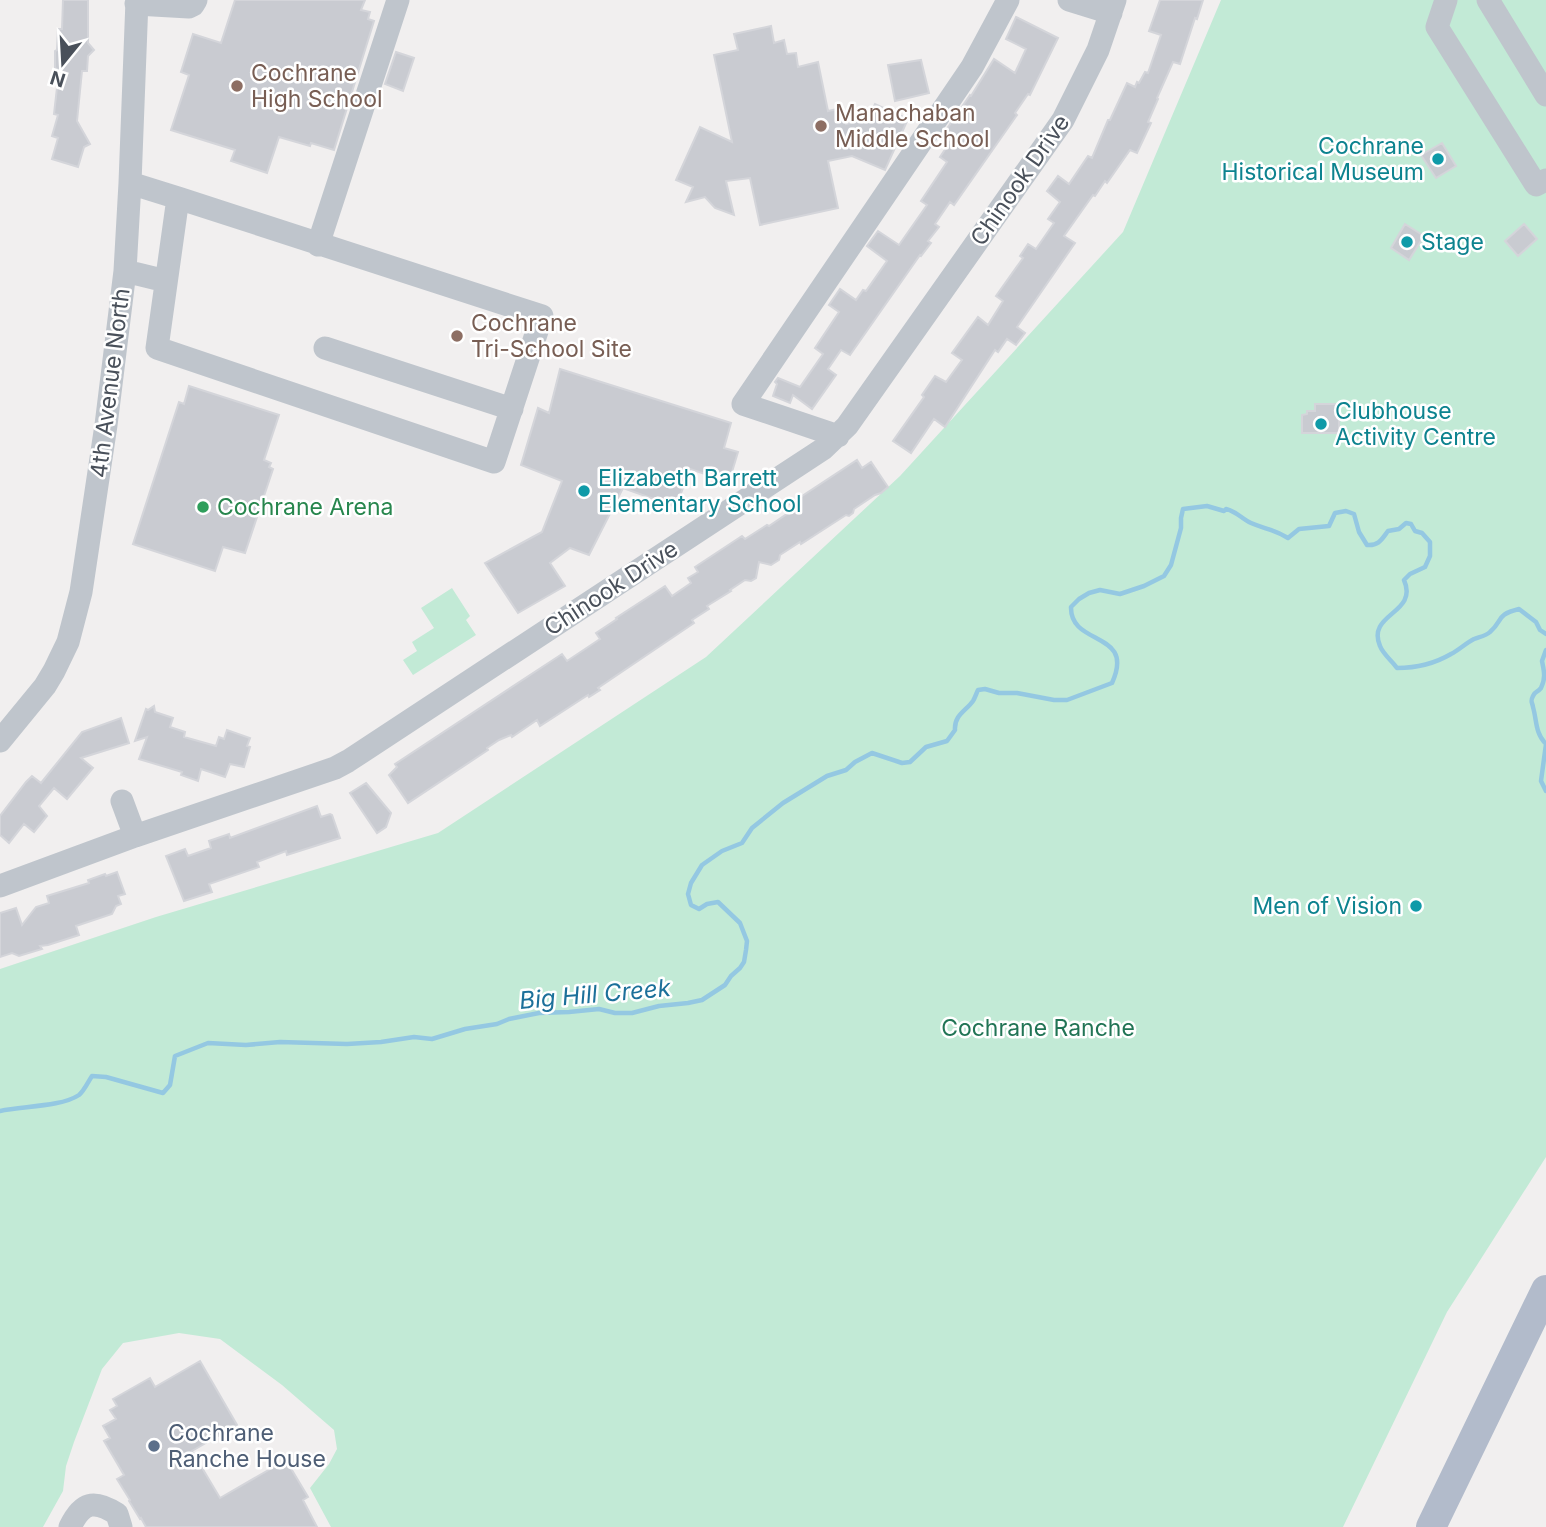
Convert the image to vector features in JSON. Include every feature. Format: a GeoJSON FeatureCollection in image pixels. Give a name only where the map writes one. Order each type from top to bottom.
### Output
{"type":"FeatureCollection","features":[{"type":"Feature","properties":{"kind":"main road"},"geometry":{"type":"LineString","coordinates":[[1430,1527],[1546,1290]]}},
{"type":"Feature","properties":{"kind":"street"},"geometry":{"type":"LineString","coordinates":[[137,2],[189,6],[195,0]]}},
{"type":"Feature","properties":{"kind":"street"},"geometry":{"type":"LineString","coordinates":[[318,245],[398,0]]}},
{"type":"Feature","properties":{"kind":"street"},"geometry":{"type":"LineString","coordinates":[[838,436],[743,404],[972,67],[1008,0]]}},
{"type":"Feature","properties":{"kind":"street"},"geometry":{"type":"LineString","coordinates":[[1069,0],[1113,7]]}},
{"type":"Feature","properties":{"kind":"street"},"geometry":{"type":"LineString","coordinates":[[1447,0],[1437,27],[1536,185],[1546,180]]}},
{"type":"Feature","properties":{"kind":"street"},"geometry":{"type":"LineString","coordinates":[[1488,0],[1546,95]]}},
{"type":"Feature","properties":{"kind":"street","name":"4th Avenue North"},"geometry":{"type":"LineString","coordinates":[[0,741],[54,671],[74,626],[81,592],[125,271],[137,2]]}},
{"type":"Feature","properties":{"kind":"street","name":"Chinook Drive"},"geometry":{"type":"LineString","coordinates":[[0,886],[135,835],[335,768],[824,449],[847,426],[1063,120],[1098,50],[1113,7]]}},
{"type":"Feature","properties":{"kind":"street"},"geometry":{"type":"LineString","coordinates":[[130,183],[178,198],[318,245],[542,316],[495,462],[157,348],[178,198]]}},
{"type":"Feature","properties":{"kind":"street"},"geometry":{"type":"LineString","coordinates":[[125,271],[166,281]]}},
{"type":"Feature","properties":{"kind":"street"},"geometry":{"type":"LineString","coordinates":[[325,348],[512,409]]}},
{"type":"Feature","properties":{"kind":"street"},"geometry":{"type":"LineString","coordinates":[[122,801],[135,835]]}},
{"type":"Feature","properties":{"kind":"street"},"geometry":{"type":"LineString","coordinates":[[69,1527],[76,1513],[88,1505],[103,1505],[117,1514],[121,1527]]}},
{"type":"Feature","properties":{"kind":"green space","name":"Cochrane Ranche"},"geometry":{"type":"Polygon","coordinates":[[[1221,0],[1546,0],[1546,1157],[1447,1312],[1343,1527],[331,1527],[310,1488],[337,1449],[334,1430],[282,1385],[220,1339],[179,1333],[123,1343],[102,1369],[66,1466],[63,1491],[43,1527],[0,1527],[0,969],[156,917],[438,833],[706,657],[900,476],[1123,232],[1221,0]]]}},
{"type":"Feature","properties":{"kind":"green space"},"geometry":{"type":"Polygon","coordinates":[[[452,588],[470,616],[466,620],[476,635],[413,675],[403,660],[417,651],[412,642],[434,628],[421,608],[452,588]]]}},
{"type":"Feature","properties":{"kind":"building"},"geometry":{"type":"Polygon","coordinates":[[[63,0],[88,0],[88,43],[94,50],[88,56],[87,71],[82,71],[77,121],[90,144],[84,147],[78,167],[52,159],[58,138],[52,136],[58,115],[54,114],[59,70],[55,68],[55,51],[58,29],[62,29],[63,0]]]}},
{"type":"Feature","properties":{"kind":"building","name":"Cochrane High School"},"geometry":{"type":"Polygon","coordinates":[[[235,0],[365,0],[361,10],[370,12],[368,19],[374,21],[334,150],[279,137],[267,173],[231,161],[235,150],[171,130],[189,75],[181,72],[193,34],[221,43],[235,0]]]}},
{"type":"Feature","properties":{"kind":"building"},"geometry":{"type":"Polygon","coordinates":[[[1160,0],[1203,0],[1180,64],[1173,62],[1137,153],[1130,150],[1064,236],[1075,243],[1017,327],[1025,333],[1016,345],[1007,339],[998,352],[995,350],[945,427],[934,419],[911,453],[893,441],[924,397],[922,395],[935,376],[946,382],[962,360],[952,353],[978,317],[988,325],[1003,301],[996,296],[1023,258],[1020,256],[1028,244],[1036,249],[1054,223],[1048,219],[1060,202],[1047,191],[1058,176],[1069,184],[1088,156],[1092,158],[1127,83],[1135,87],[1145,72],[1148,73],[1161,35],[1149,31],[1160,0]]]}},
{"type":"Feature","properties":{"kind":"building"},"geometry":{"type":"Polygon","coordinates":[[[1016,17],[1058,38],[1030,95],[1028,94],[1015,113],[1017,115],[954,205],[950,202],[935,224],[939,227],[928,241],[931,243],[850,355],[841,350],[828,369],[836,375],[812,409],[793,395],[790,403],[773,396],[778,378],[800,387],[823,354],[815,348],[839,312],[829,305],[840,289],[856,300],[863,290],[866,291],[887,261],[867,246],[878,231],[899,245],[927,205],[921,201],[947,162],[940,157],[952,139],[944,133],[994,59],[1015,73],[1026,49],[1006,39],[1016,17]]]}},
{"type":"Feature","properties":{"kind":"building","name":"Manachaban Middle School"},"geometry":{"type":"Polygon","coordinates":[[[771,26],[774,43],[784,40],[787,54],[796,53],[798,67],[818,62],[828,111],[842,108],[846,124],[868,119],[875,104],[908,119],[885,170],[852,156],[828,161],[838,208],[760,225],[750,178],[726,181],[734,215],[715,208],[705,197],[686,202],[693,187],[676,180],[700,127],[732,142],[714,55],[738,50],[734,34],[771,26]]]}},
{"type":"Feature","properties":{"kind":"building"},"geometry":{"type":"Polygon","coordinates":[[[396,52],[414,58],[403,91],[385,84],[396,52]]]}},
{"type":"Feature","properties":{"kind":"building"},"geometry":{"type":"Polygon","coordinates":[[[921,60],[929,93],[895,101],[888,65],[921,60]]]}},
{"type":"Feature","properties":{"kind":"building","name":"Cochrane Historical Museum"},"geometry":{"type":"Polygon","coordinates":[[[1442,143],[1456,166],[1436,178],[1421,155],[1442,143]]]}},
{"type":"Feature","properties":{"kind":"building","name":"Stage"},"geometry":{"type":"Polygon","coordinates":[[[1405,224],[1424,236],[1409,260],[1391,248],[1405,224]]]}},
{"type":"Feature","properties":{"kind":"building"},"geometry":{"type":"Polygon","coordinates":[[[1524,224],[1537,239],[1518,256],[1505,241],[1524,224]]]}},
{"type":"Feature","properties":{"kind":"building","name":"Elizabeth Barrett Elementary School"},"geometry":{"type":"Polygon","coordinates":[[[560,369],[731,423],[724,448],[738,452],[729,482],[690,469],[676,507],[623,488],[589,555],[570,548],[550,563],[565,586],[518,613],[485,563],[542,532],[562,481],[521,465],[538,408],[549,413],[560,369]]]}},
{"type":"Feature","properties":{"kind":"building","name":"Cochrane Arena"},"geometry":{"type":"Polygon","coordinates":[[[189,386],[279,415],[264,460],[271,463],[269,467],[273,469],[245,553],[223,547],[215,571],[133,544],[179,402],[184,404],[189,386]]]}},
{"type":"Feature","properties":{"kind":"building","name":"Clubhouse Activity Centre"},"geometry":{"type":"Polygon","coordinates":[[[1315,404],[1339,404],[1339,433],[1302,433],[1302,415],[1307,414],[1307,411],[1315,411],[1315,404]]]}},
{"type":"Feature","properties":{"kind":"building"},"geometry":{"type":"Polygon","coordinates":[[[857,460],[862,468],[871,462],[888,487],[854,509],[849,516],[846,515],[780,555],[779,560],[771,565],[759,562],[756,578],[745,580],[707,606],[709,609],[692,620],[694,623],[598,688],[600,690],[540,726],[537,720],[512,737],[511,735],[499,740],[408,803],[389,775],[397,767],[395,764],[562,654],[567,661],[600,639],[596,633],[665,586],[672,596],[691,583],[688,578],[698,572],[695,567],[742,536],[745,539],[769,526],[794,509],[790,504],[857,460]]]}},
{"type":"Feature","properties":{"kind":"building"},"geometry":{"type":"Polygon","coordinates":[[[154,706],[155,712],[173,718],[170,727],[185,732],[184,737],[216,746],[219,737],[224,739],[227,730],[250,738],[244,767],[230,764],[225,777],[201,769],[198,781],[181,775],[182,772],[139,759],[147,737],[135,741],[146,709],[154,706]]]}},
{"type":"Feature","properties":{"kind":"building"},"geometry":{"type":"Polygon","coordinates":[[[121,718],[129,743],[81,758],[93,768],[67,799],[54,788],[39,806],[47,816],[34,832],[24,824],[9,843],[0,835],[0,816],[32,776],[41,783],[82,732],[121,718]]]}},
{"type":"Feature","properties":{"kind":"building"},"geometry":{"type":"Polygon","coordinates":[[[366,783],[391,813],[386,827],[377,833],[350,793],[366,783]]]}},
{"type":"Feature","properties":{"kind":"building"},"geometry":{"type":"Polygon","coordinates":[[[317,806],[321,817],[332,815],[340,838],[287,855],[286,851],[257,862],[259,867],[209,884],[212,892],[184,901],[166,856],[185,849],[188,856],[211,848],[209,841],[229,834],[230,838],[317,806]]]}},
{"type":"Feature","properties":{"kind":"building"},"geometry":{"type":"Polygon","coordinates":[[[117,872],[125,894],[118,896],[121,904],[116,906],[112,914],[76,926],[79,935],[40,946],[42,949],[19,956],[12,953],[0,957],[0,913],[16,908],[22,925],[36,907],[49,903],[47,896],[117,872]]]}},
{"type":"Feature","properties":{"kind":"building","name":"Cochrane Ranche House"},"geometry":{"type":"Polygon","coordinates":[[[200,1361],[237,1425],[192,1451],[220,1498],[286,1460],[308,1497],[303,1500],[317,1527],[146,1527],[140,1519],[117,1479],[124,1475],[104,1441],[110,1438],[103,1426],[116,1419],[110,1410],[117,1406],[113,1399],[150,1378],[155,1387],[200,1361]]]}},
{"type":"Feature","properties":{"kind":"waterway","name":"Big Hill Creek"},"geometry":{"type":"LineString","coordinates":[[0,1111],[71,1099],[81,1093],[92,1076],[106,1077],[163,1093],[170,1085],[175,1056],[208,1043],[347,1044],[414,1037],[432,1039],[539,1013],[599,1009],[632,1013],[702,1000],[725,985],[740,968],[744,962],[747,941],[740,923],[718,902],[699,909],[691,905],[688,894],[691,883],[702,865],[722,851],[742,843],[752,828],[783,803],[872,753],[902,763],[910,762],[926,747],[947,741],[955,730],[958,717],[973,701],[978,690],[1067,700],[1112,683],[1117,666],[1116,654],[1109,646],[1080,628],[1073,620],[1071,607],[1089,593],[1100,590],[1120,594],[1164,576],[1171,565],[1183,509],[1207,506],[1224,511],[1226,509],[1288,538],[1299,529],[1329,526],[1335,513],[1346,511],[1354,514],[1359,532],[1367,545],[1377,543],[1388,531],[1399,529],[1406,523],[1411,524],[1415,531],[1422,533],[1430,542],[1430,556],[1425,567],[1404,580],[1407,591],[1405,600],[1385,620],[1378,635],[1381,649],[1397,668],[1425,665],[1445,657],[1488,633],[1503,616],[1519,609],[1546,634]]}},
{"type":"Feature","properties":{"kind":"waterway","name":"Big Hill Creek"},"geometry":{"type":"LineString","coordinates":[[1546,650],[1542,661],[1544,681],[1531,701],[1538,731],[1546,744],[1541,781],[1546,791]]}},
{"type":"Feature","properties":{"kind":"place","name":"Cochrane High School"},"geometry":{"type":"Point","coordinates":[237,86]}},
{"type":"Feature","properties":{"kind":"place","name":"Manachaban Middle School"},"geometry":{"type":"Point","coordinates":[821,126]}},
{"type":"Feature","properties":{"kind":"place","name":"Cochrane Historical Museum"},"geometry":{"type":"Point","coordinates":[1438,159]}},
{"type":"Feature","properties":{"kind":"place","name":"Stage"},"geometry":{"type":"Point","coordinates":[1407,242]}},
{"type":"Feature","properties":{"kind":"place","name":"Cochrane Tri-School Site"},"geometry":{"type":"Point","coordinates":[457,336]}},
{"type":"Feature","properties":{"kind":"place","name":"Clubhouse Activity Centre"},"geometry":{"type":"Point","coordinates":[1321,424]}},
{"type":"Feature","properties":{"kind":"place","name":"Elizabeth Barrett Elementary School"},"geometry":{"type":"Point","coordinates":[584,491]}},
{"type":"Feature","properties":{"kind":"place","name":"Cochrane Arena"},"geometry":{"type":"Point","coordinates":[203,507]}},
{"type":"Feature","properties":{"kind":"place","name":"Men of Vision"},"geometry":{"type":"Point","coordinates":[1416,906]}},
{"type":"Feature","properties":{"kind":"place","name":"Cochrane Ranche House"},"geometry":{"type":"Point","coordinates":[154,1446]}}]}
